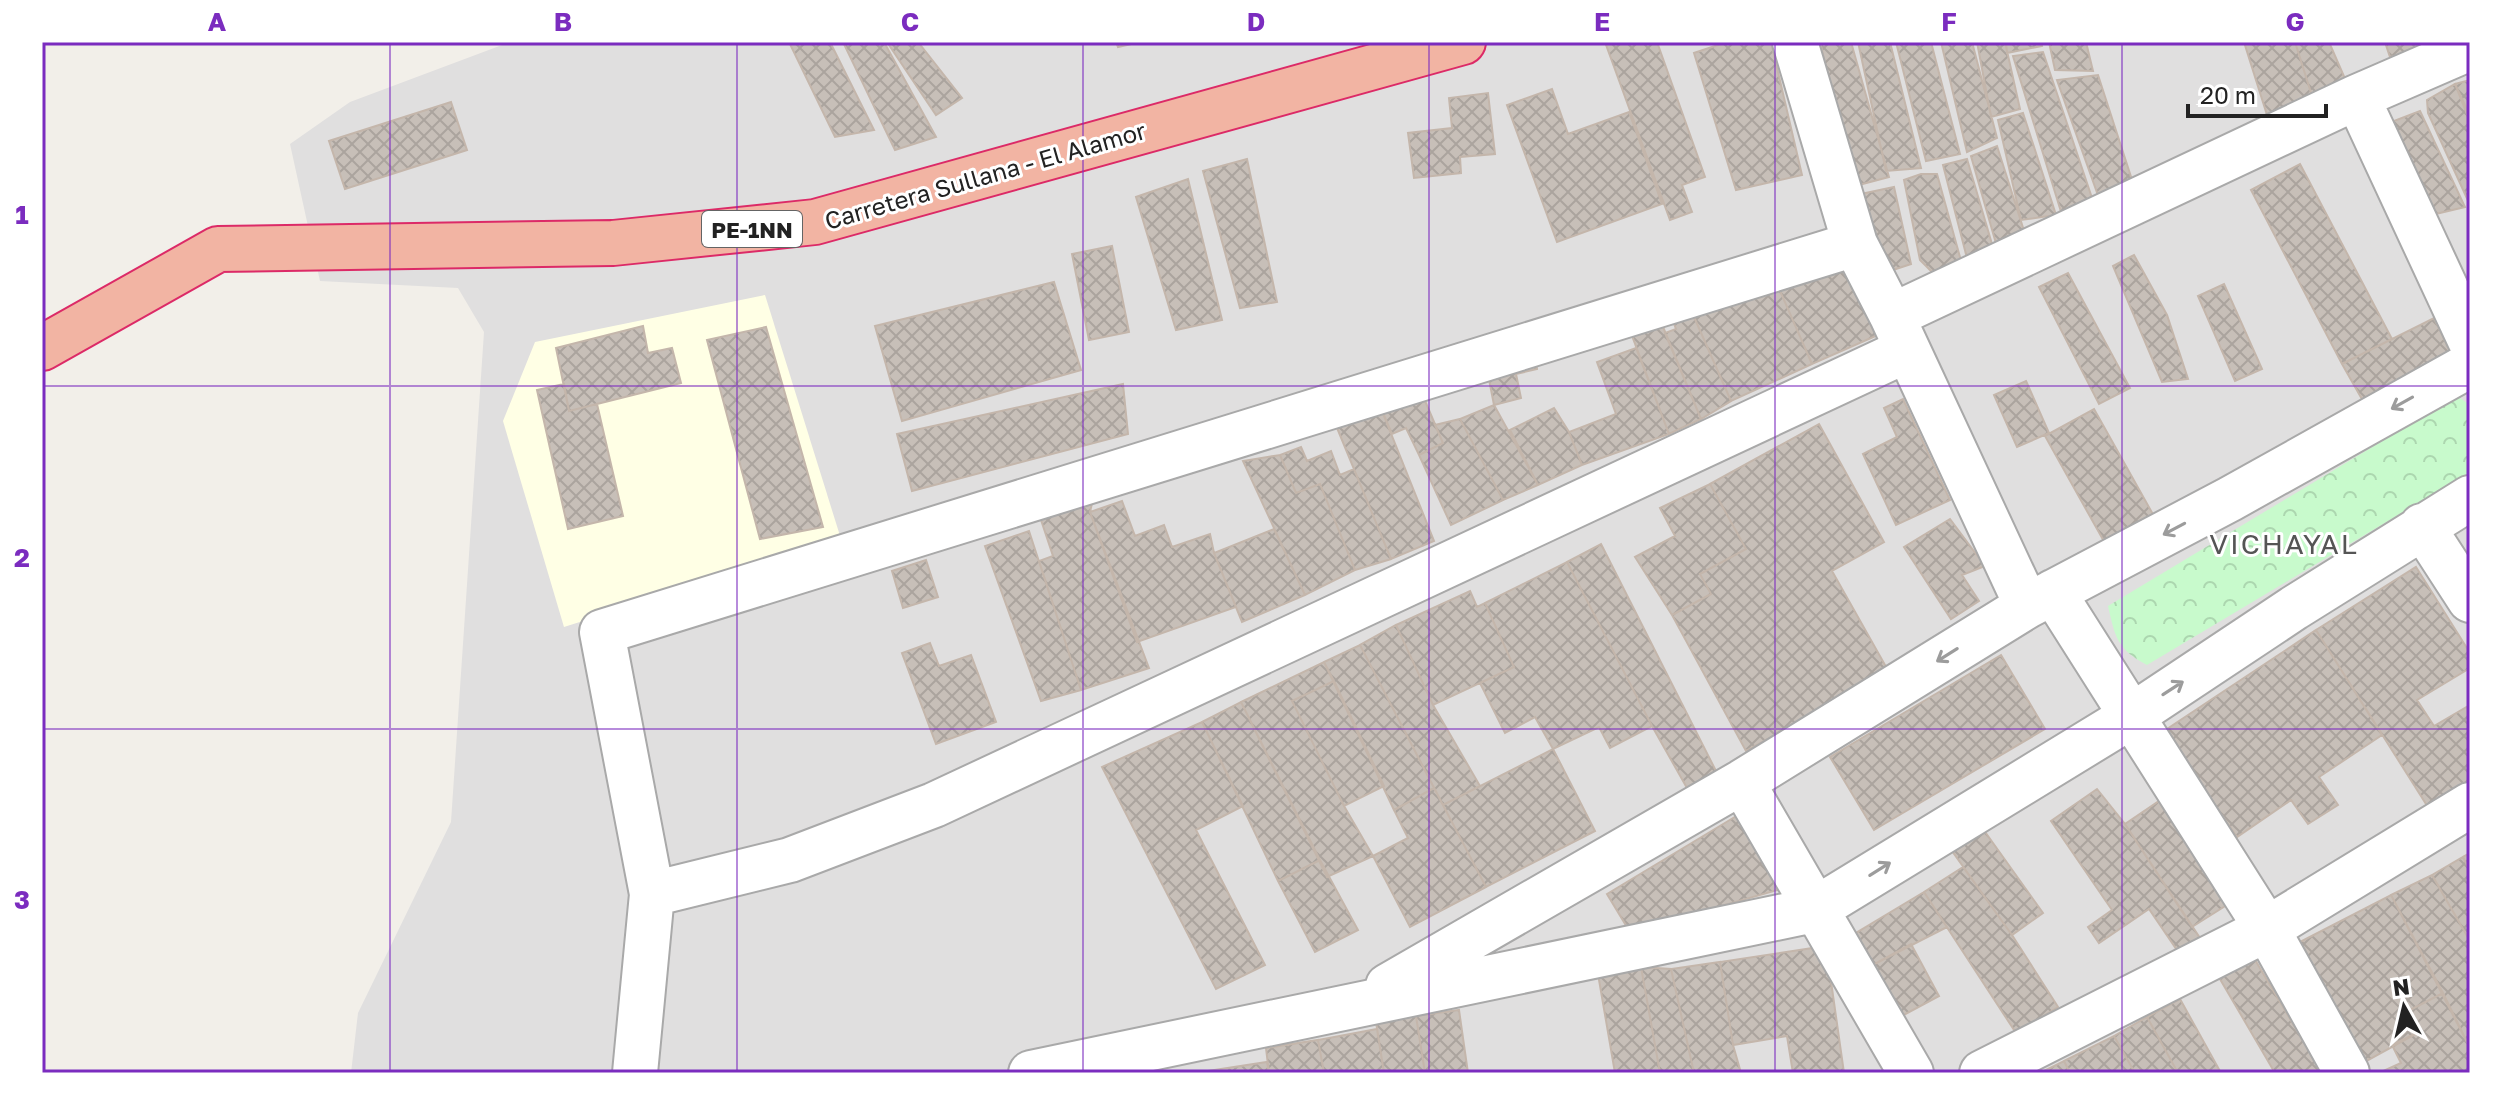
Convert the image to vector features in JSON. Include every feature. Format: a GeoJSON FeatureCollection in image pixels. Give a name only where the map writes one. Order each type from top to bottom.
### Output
{"type":"FeatureCollection","features":[{"type":"Feature","properties":{"kind":"highway","name":"Carretera Sullana - El Alamor"},"geometry":{"type":"LineString","coordinates":[[42,348],[218,249],[613,243],[815,222],[1463,42]]}},
{"type":"Feature","properties":{"kind":"street"},"geometry":{"type":"LineString","coordinates":[[1795,42],[1855,244],[2040,599],[2130,717],[2267,929],[2347,1073]]}},
{"type":"Feature","properties":{"kind":"street"},"geometry":{"type":"LineString","coordinates":[[652,894],[790,860],[934,805],[1899,333],[2357,97],[2470,48]]}},
{"type":"Feature","properties":{"kind":"street"},"geometry":{"type":"LineString","coordinates":[[2357,97],[2470,340]]}},
{"type":"Feature","properties":{"kind":"street"},"geometry":{"type":"LineString","coordinates":[[635,1073],[652,894],[602,632],[1855,244]]}},
{"type":"Feature","properties":{"kind":"street"},"geometry":{"type":"LineString","coordinates":[[1355,1005],[1742,782],[2040,599],[2230,499],[2470,365]]}},
{"type":"Feature","properties":{"kind":"street"},"geometry":{"type":"LineString","coordinates":[[1031,1073],[1814,910],[2130,717],[2422,526],[2470,498]]}},
{"type":"Feature","properties":{"kind":"street"},"geometry":{"type":"LineString","coordinates":[[2422,526],[2470,600]]}},
{"type":"Feature","properties":{"kind":"street"},"geometry":{"type":"LineString","coordinates":[[1742,782],[1911,1073]]}},
{"type":"Feature","properties":{"kind":"street"},"geometry":{"type":"LineString","coordinates":[[1982,1073],[2267,929],[2470,805]]}},
{"type":"Feature","properties":{"kind":"shaded area"},"geometry":{"type":"Polygon","coordinates":[[[510,42],[2470,42],[2470,1073],[351,1073],[358,1013],[451,822],[484,332],[458,288],[320,281],[290,144],[350,102],[510,42]]]}},
{"type":"Feature","properties":{"kind":"shaded area"},"geometry":{"type":"Polygon","coordinates":[[[765,295],[841,539],[564,627],[503,421],[535,342],[765,295]]]}},
{"type":"Feature","properties":{"kind":"green space"},"geometry":{"type":"Polygon","coordinates":[[[2457,396],[2470,405],[2470,472],[2147,665],[2123,647],[2108,606],[2457,396]]]}},
{"type":"Feature","properties":{"kind":"building"},"geometry":{"type":"Polygon","coordinates":[[[789,42],[830,42],[874,130],[835,137],[789,42]]]}},
{"type":"Feature","properties":{"kind":"building"},"geometry":{"type":"Polygon","coordinates":[[[843,42],[884,42],[936,137],[895,150],[843,42]]]}},
{"type":"Feature","properties":{"kind":"building"},"geometry":{"type":"Polygon","coordinates":[[[887,42],[918,42],[962,98],[936,115],[887,42]]]}},
{"type":"Feature","properties":{"kind":"building"},"geometry":{"type":"Polygon","coordinates":[[[1116,42],[1140,42],[1118,47],[1116,42]]]}},
{"type":"Feature","properties":{"kind":"building"},"geometry":{"type":"Polygon","coordinates":[[[1605,42],[1657,42],[1705,177],[1682,185],[1692,212],[1670,220],[1605,42]]]}},
{"type":"Feature","properties":{"kind":"building"},"geometry":{"type":"Polygon","coordinates":[[[1727,42],[1771,42],[1802,175],[1736,190],[1694,53],[1727,42]]]}},
{"type":"Feature","properties":{"kind":"building"},"geometry":{"type":"Polygon","coordinates":[[[1820,42],[1851,42],[1889,177],[1855,186],[1820,42]]]}},
{"type":"Feature","properties":{"kind":"building"},"geometry":{"type":"Polygon","coordinates":[[[1858,42],[1890,42],[1921,168],[1886,171],[1858,42]]]}},
{"type":"Feature","properties":{"kind":"building"},"geometry":{"type":"Polygon","coordinates":[[[1896,42],[1931,42],[1960,154],[1926,161],[1896,42]]]}},
{"type":"Feature","properties":{"kind":"building"},"geometry":{"type":"Polygon","coordinates":[[[1941,42],[1972,42],[1997,138],[1967,152],[1941,42]]]}},
{"type":"Feature","properties":{"kind":"building"},"geometry":{"type":"Polygon","coordinates":[[[1977,42],[2005,42],[2020,109],[1991,117],[1977,42]]]}},
{"type":"Feature","properties":{"kind":"building"},"geometry":{"type":"Polygon","coordinates":[[[2006,42],[2041,42],[2042,46],[2007,53],[2006,42]]]}},
{"type":"Feature","properties":{"kind":"building"},"geometry":{"type":"Polygon","coordinates":[[[2049,42],[2086,42],[2093,71],[2055,70],[2049,42]]]}},
{"type":"Feature","properties":{"kind":"building"},"geometry":{"type":"Polygon","coordinates":[[[2244,42],[2295,42],[2312,96],[2267,115],[2244,42]]]}},
{"type":"Feature","properties":{"kind":"building"},"geometry":{"type":"Polygon","coordinates":[[[2295,42],[2329,42],[2346,81],[2312,96],[2295,42]]]}},
{"type":"Feature","properties":{"kind":"building"},"geometry":{"type":"Polygon","coordinates":[[[2385,42],[2425,42],[2427,49],[2390,57],[2385,42]]]}},
{"type":"Feature","properties":{"kind":"building"},"geometry":{"type":"Polygon","coordinates":[[[2043,52],[2096,210],[2062,215],[2013,56],[2043,52]]]}},
{"type":"Feature","properties":{"kind":"building"},"geometry":{"type":"Polygon","coordinates":[[[2098,75],[2135,189],[2100,201],[2057,80],[2098,75]]]}},
{"type":"Feature","properties":{"kind":"building"},"geometry":{"type":"Polygon","coordinates":[[[2470,80],[2470,116],[2455,84],[2470,80]]]}},
{"type":"Feature","properties":{"kind":"building"},"geometry":{"type":"Polygon","coordinates":[[[2455,84],[2470,122],[2470,205],[2428,113],[2427,100],[2455,84]]]}},
{"type":"Feature","properties":{"kind":"building"},"geometry":{"type":"Polygon","coordinates":[[[1552,89],[1568,134],[1629,112],[1662,204],[1557,242],[1507,105],[1552,89]]]}},
{"type":"Feature","properties":{"kind":"building"},"geometry":{"type":"Polygon","coordinates":[[[1488,93],[1495,154],[1460,157],[1461,173],[1414,178],[1408,133],[1452,128],[1449,98],[1488,93]]]}},
{"type":"Feature","properties":{"kind":"building"},"geometry":{"type":"Polygon","coordinates":[[[451,102],[467,150],[345,189],[329,141],[451,102]]]}},
{"type":"Feature","properties":{"kind":"building"},"geometry":{"type":"Polygon","coordinates":[[[2420,111],[2465,207],[2427,216],[2386,124],[2420,111]]]}},
{"type":"Feature","properties":{"kind":"building"},"geometry":{"type":"Polygon","coordinates":[[[2023,113],[2056,215],[2021,220],[1998,120],[2023,113]]]}},
{"type":"Feature","properties":{"kind":"building"},"geometry":{"type":"Polygon","coordinates":[[[1997,146],[2026,237],[1997,247],[1971,156],[1997,146]]]}},
{"type":"Feature","properties":{"kind":"building"},"geometry":{"type":"Polygon","coordinates":[[[1247,159],[1277,302],[1240,308],[1203,171],[1247,159]]]}},
{"type":"Feature","properties":{"kind":"building"},"geometry":{"type":"Polygon","coordinates":[[[1967,159],[1994,251],[1968,262],[1943,165],[1967,159]]]}},
{"type":"Feature","properties":{"kind":"building"},"geometry":{"type":"Polygon","coordinates":[[[2300,164],[2392,339],[2342,364],[2251,190],[2300,164]]]}},
{"type":"Feature","properties":{"kind":"building"},"geometry":{"type":"Polygon","coordinates":[[[1921,174],[1937,174],[1963,268],[1937,277],[1920,260],[1904,180],[1921,174]]]}},
{"type":"Feature","properties":{"kind":"building"},"geometry":{"type":"Polygon","coordinates":[[[1188,179],[1222,320],[1176,330],[1136,197],[1188,179]]]}},
{"type":"Feature","properties":{"kind":"building"},"geometry":{"type":"Polygon","coordinates":[[[1894,187],[1911,264],[1881,274],[1856,195],[1894,187]]]}},
{"type":"Feature","properties":{"kind":"building"},"geometry":{"type":"Polygon","coordinates":[[[1112,246],[1129,332],[1089,340],[1072,254],[1112,246]]]}},
{"type":"Feature","properties":{"kind":"building"},"geometry":{"type":"Polygon","coordinates":[[[2134,255],[2167,315],[2188,379],[2162,382],[2113,266],[2134,255]]]}},
{"type":"Feature","properties":{"kind":"building"},"geometry":{"type":"Polygon","coordinates":[[[1845,261],[1878,335],[1812,364],[1777,284],[1845,261]]]}},
{"type":"Feature","properties":{"kind":"building"},"geometry":{"type":"Polygon","coordinates":[[[2068,273],[2130,388],[2099,404],[2039,287],[2068,273]]]}},
{"type":"Feature","properties":{"kind":"building"},"geometry":{"type":"Polygon","coordinates":[[[1054,282],[1081,370],[902,421],[875,326],[1054,282]]]}},
{"type":"Feature","properties":{"kind":"building"},"geometry":{"type":"Polygon","coordinates":[[[1777,284],[1812,364],[1731,401],[1691,310],[1777,284]]]}},
{"type":"Feature","properties":{"kind":"building"},"geometry":{"type":"Polygon","coordinates":[[[2224,284],[2262,369],[2235,381],[2198,296],[2224,284]]]}},
{"type":"Feature","properties":{"kind":"building"},"geometry":{"type":"Polygon","coordinates":[[[1691,310],[1731,401],[1701,419],[1665,333],[1676,329],[1671,316],[1691,310]]]}},
{"type":"Feature","properties":{"kind":"building"},"geometry":{"type":"Polygon","coordinates":[[[2434,318],[2453,358],[2363,401],[2342,364],[2434,318]]]}},
{"type":"Feature","properties":{"kind":"building"},"geometry":{"type":"Polygon","coordinates":[[[1661,322],[1701,419],[1669,434],[1631,333],[1661,322]]]}},
{"type":"Feature","properties":{"kind":"building"},"geometry":{"type":"Polygon","coordinates":[[[643,326],[648,353],[672,348],[681,383],[569,411],[556,348],[643,326]]]}},
{"type":"Feature","properties":{"kind":"building"},"geometry":{"type":"Polygon","coordinates":[[[766,327],[823,527],[760,539],[707,340],[766,327]]]}},
{"type":"Feature","properties":{"kind":"building"},"geometry":{"type":"Polygon","coordinates":[[[1636,348],[1669,434],[1582,465],[1569,432],[1616,414],[1597,362],[1636,348]]]}},
{"type":"Feature","properties":{"kind":"building"},"geometry":{"type":"Polygon","coordinates":[[[1535,354],[1537,369],[1516,374],[1521,398],[1494,405],[1486,364],[1535,354]]]}},
{"type":"Feature","properties":{"kind":"building"},"geometry":{"type":"Polygon","coordinates":[[[2026,381],[2049,433],[2017,447],[1994,395],[2026,381]]]}},
{"type":"Feature","properties":{"kind":"building"},"geometry":{"type":"Polygon","coordinates":[[[564,384],[569,411],[597,404],[623,516],[568,529],[537,390],[564,384]]]}},
{"type":"Feature","properties":{"kind":"building"},"geometry":{"type":"Polygon","coordinates":[[[1123,384],[1128,434],[912,491],[897,434],[1123,384]]]}},
{"type":"Feature","properties":{"kind":"building"},"geometry":{"type":"Polygon","coordinates":[[[1420,389],[1443,443],[1419,455],[1406,428],[1392,434],[1380,406],[1420,389]]]}},
{"type":"Feature","properties":{"kind":"building"},"geometry":{"type":"Polygon","coordinates":[[[1903,399],[1950,500],[1896,525],[1863,454],[1897,437],[1884,408],[1903,399]]]}},
{"type":"Feature","properties":{"kind":"building"},"geometry":{"type":"Polygon","coordinates":[[[1494,405],[1538,485],[1503,500],[1460,419],[1494,405]]]}},
{"type":"Feature","properties":{"kind":"building"},"geometry":{"type":"Polygon","coordinates":[[[1380,406],[1434,541],[1391,559],[1335,423],[1380,406]]]}},
{"type":"Feature","properties":{"kind":"building"},"geometry":{"type":"Polygon","coordinates":[[[1554,408],[1569,432],[1582,465],[1538,485],[1510,430],[1554,408]]]}},
{"type":"Feature","properties":{"kind":"building"},"geometry":{"type":"Polygon","coordinates":[[[2094,409],[2155,518],[2106,545],[2045,436],[2094,409]]]}},
{"type":"Feature","properties":{"kind":"building"},"geometry":{"type":"Polygon","coordinates":[[[1460,419],[1503,500],[1451,525],[1419,455],[1443,443],[1435,425],[1460,419]]]}},
{"type":"Feature","properties":{"kind":"building"},"geometry":{"type":"Polygon","coordinates":[[[1819,424],[1884,542],[1832,571],[1889,672],[1746,751],[1672,615],[1711,594],[1700,574],[1746,549],[1710,484],[1819,424]]]}},
{"type":"Feature","properties":{"kind":"building"},"geometry":{"type":"Polygon","coordinates":[[[1301,447],[1307,461],[1331,451],[1340,475],[1354,469],[1391,559],[1355,570],[1320,484],[1296,493],[1280,455],[1301,447]]]}},
{"type":"Feature","properties":{"kind":"building"},"geometry":{"type":"Polygon","coordinates":[[[1280,455],[1296,493],[1320,484],[1355,570],[1305,595],[1243,461],[1280,455]]]}},
{"type":"Feature","properties":{"kind":"building"},"geometry":{"type":"Polygon","coordinates":[[[1710,484],[1746,549],[1700,574],[1711,594],[1672,615],[1635,557],[1675,536],[1660,508],[1710,484]]]}},
{"type":"Feature","properties":{"kind":"building"},"geometry":{"type":"Polygon","coordinates":[[[1093,499],[1090,512],[1149,668],[1081,690],[1039,561],[1053,556],[1040,517],[1093,499]]]}},
{"type":"Feature","properties":{"kind":"building"},"geometry":{"type":"Polygon","coordinates":[[[1122,501],[1135,536],[1164,525],[1172,547],[1210,534],[1214,553],[1236,607],[1137,642],[1090,512],[1122,501]]]}},
{"type":"Feature","properties":{"kind":"building"},"geometry":{"type":"Polygon","coordinates":[[[1950,519],[1985,566],[1962,575],[1979,601],[1951,619],[1904,547],[1950,519]]]}},
{"type":"Feature","properties":{"kind":"building"},"geometry":{"type":"Polygon","coordinates":[[[1274,529],[1305,595],[1242,622],[1214,553],[1274,529]]]}},
{"type":"Feature","properties":{"kind":"building"},"geometry":{"type":"Polygon","coordinates":[[[1029,531],[1081,690],[1041,701],[985,546],[1029,531]]]}},
{"type":"Feature","properties":{"kind":"building"},"geometry":{"type":"Polygon","coordinates":[[[1601,544],[1718,775],[1687,788],[1567,562],[1601,544]]]}},
{"type":"Feature","properties":{"kind":"building"},"geometry":{"type":"Polygon","coordinates":[[[926,560],[938,597],[903,608],[892,571],[926,560]]]}},
{"type":"Feature","properties":{"kind":"building"},"geometry":{"type":"Polygon","coordinates":[[[1567,562],[1652,726],[1610,748],[1599,727],[1553,749],[1535,717],[1505,733],[1480,683],[1514,667],[1485,603],[1567,562]]]}},
{"type":"Feature","properties":{"kind":"building"},"geometry":{"type":"Polygon","coordinates":[[[2416,567],[2470,653],[2470,668],[2417,700],[2434,726],[2470,705],[2470,791],[2433,815],[2316,630],[2416,567]]]}},
{"type":"Feature","properties":{"kind":"building"},"geometry":{"type":"Polygon","coordinates":[[[1470,591],[1477,607],[1485,603],[1514,667],[1433,705],[1396,625],[1470,591]]]}},
{"type":"Feature","properties":{"kind":"building"},"geometry":{"type":"Polygon","coordinates":[[[1396,625],[1433,705],[1480,786],[1443,805],[1360,645],[1396,625]]]}},
{"type":"Feature","properties":{"kind":"building"},"geometry":{"type":"Polygon","coordinates":[[[2316,630],[2382,735],[2319,777],[2338,805],[2308,824],[2291,800],[2237,837],[2164,731],[2316,630]]]}},
{"type":"Feature","properties":{"kind":"building"},"geometry":{"type":"Polygon","coordinates":[[[930,643],[939,666],[971,655],[996,722],[936,744],[902,653],[930,643]]]}},
{"type":"Feature","properties":{"kind":"building"},"geometry":{"type":"Polygon","coordinates":[[[1360,645],[1434,788],[1394,810],[1324,662],[1360,645]]]}},
{"type":"Feature","properties":{"kind":"building"},"geometry":{"type":"Polygon","coordinates":[[[2001,655],[2045,729],[1874,830],[1830,757],[2001,655]]]}},
{"type":"Feature","properties":{"kind":"building"},"geometry":{"type":"Polygon","coordinates":[[[1324,662],[1334,681],[1292,701],[1344,806],[1373,856],[1327,877],[1241,702],[1324,662]]]}},
{"type":"Feature","properties":{"kind":"building"},"geometry":{"type":"Polygon","coordinates":[[[1334,681],[1384,786],[1344,806],[1292,701],[1334,681]]]}},
{"type":"Feature","properties":{"kind":"building"},"geometry":{"type":"Polygon","coordinates":[[[1241,702],[1320,860],[1278,881],[1202,722],[1241,702]]]}},
{"type":"Feature","properties":{"kind":"building"},"geometry":{"type":"Polygon","coordinates":[[[1202,722],[1243,806],[1196,830],[1265,965],[1216,989],[1102,767],[1202,722]]]}},
{"type":"Feature","properties":{"kind":"building"},"geometry":{"type":"Polygon","coordinates":[[[1553,749],[1595,831],[1486,887],[1443,805],[1553,749]]]}},
{"type":"Feature","properties":{"kind":"building"},"geometry":{"type":"Polygon","coordinates":[[[1434,788],[1486,887],[1410,927],[1373,856],[1408,838],[1394,810],[1434,788]]]}},
{"type":"Feature","properties":{"kind":"building"},"geometry":{"type":"Polygon","coordinates":[[[2097,789],[2125,824],[2200,938],[2179,953],[2149,909],[2099,943],[2088,927],[2112,910],[2051,821],[2097,789]]]}},
{"type":"Feature","properties":{"kind":"building"},"geometry":{"type":"Polygon","coordinates":[[[2162,799],[2230,903],[2192,927],[2125,824],[2162,799]]]}},
{"type":"Feature","properties":{"kind":"building"},"geometry":{"type":"Polygon","coordinates":[[[1743,812],[1788,887],[1630,932],[1607,894],[1743,812]]]}},
{"type":"Feature","properties":{"kind":"building"},"geometry":{"type":"Polygon","coordinates":[[[1983,829],[2043,913],[2012,935],[1952,851],[1983,829]]]}},
{"type":"Feature","properties":{"kind":"building"},"geometry":{"type":"Polygon","coordinates":[[[2470,853],[2470,871],[2463,857],[2470,853]]]}},
{"type":"Feature","properties":{"kind":"building"},"geometry":{"type":"Polygon","coordinates":[[[2463,857],[2470,871],[2470,941],[2432,875],[2463,857]]]}},
{"type":"Feature","properties":{"kind":"building"},"geometry":{"type":"Polygon","coordinates":[[[1320,860],[1358,930],[1315,952],[1278,881],[1320,860]]]}},
{"type":"Feature","properties":{"kind":"building"},"geometry":{"type":"Polygon","coordinates":[[[1963,867],[2058,1007],[2016,1033],[1924,892],[1963,867]]]}},
{"type":"Feature","properties":{"kind":"building"},"geometry":{"type":"Polygon","coordinates":[[[2432,875],[2470,941],[2470,1048],[2391,895],[2432,875]]]}},
{"type":"Feature","properties":{"kind":"building"},"geometry":{"type":"Polygon","coordinates":[[[1924,892],[1947,927],[1871,966],[1856,933],[1924,892]]]}},
{"type":"Feature","properties":{"kind":"building"},"geometry":{"type":"Polygon","coordinates":[[[2391,895],[2443,993],[2410,1010],[2421,1031],[2363,1063],[2300,942],[2391,895]]]}},
{"type":"Feature","properties":{"kind":"building"},"geometry":{"type":"Polygon","coordinates":[[[1911,944],[1939,996],[1900,1017],[1871,966],[1911,944]]]}},
{"type":"Feature","properties":{"kind":"building"},"geometry":{"type":"Polygon","coordinates":[[[1826,946],[1844,1073],[1793,1073],[1787,1036],[1733,1045],[1720,962],[1826,946]]]}},
{"type":"Feature","properties":{"kind":"building"},"geometry":{"type":"Polygon","coordinates":[[[2254,958],[2322,1073],[2275,1073],[2220,979],[2254,958]]]}},
{"type":"Feature","properties":{"kind":"building"},"geometry":{"type":"Polygon","coordinates":[[[1720,962],[1733,1045],[1741,1073],[1694,1073],[1671,969],[1720,962]]]}},
{"type":"Feature","properties":{"kind":"building"},"geometry":{"type":"Polygon","coordinates":[[[1641,967],[1660,1073],[1615,1073],[1598,974],[1641,967]]]}},
{"type":"Feature","properties":{"kind":"building"},"geometry":{"type":"Polygon","coordinates":[[[1641,967],[1671,969],[1694,1073],[1660,1073],[1641,967]]]}},
{"type":"Feature","properties":{"kind":"building"},"geometry":{"type":"Polygon","coordinates":[[[2443,993],[2470,1048],[2470,1073],[2379,1073],[2401,1063],[2392,1045],[2421,1031],[2410,1010],[2443,993]]]}},
{"type":"Feature","properties":{"kind":"building"},"geometry":{"type":"Polygon","coordinates":[[[2180,999],[2221,1073],[2178,1073],[2147,1017],[2180,999]]]}},
{"type":"Feature","properties":{"kind":"building"},"geometry":{"type":"Polygon","coordinates":[[[1459,1010],[1468,1073],[1425,1073],[1416,1016],[1459,1010]]]}},
{"type":"Feature","properties":{"kind":"building"},"geometry":{"type":"Polygon","coordinates":[[[1416,1016],[1425,1073],[1384,1073],[1376,1022],[1416,1016]]]}},
{"type":"Feature","properties":{"kind":"building"},"geometry":{"type":"Polygon","coordinates":[[[2147,1017],[2178,1073],[2135,1073],[2114,1036],[2147,1017]]]}},
{"type":"Feature","properties":{"kind":"building"},"geometry":{"type":"Polygon","coordinates":[[[1377,1029],[1384,1073],[1324,1073],[1318,1040],[1377,1029]]]}},
{"type":"Feature","properties":{"kind":"building"},"geometry":{"type":"Polygon","coordinates":[[[2114,1036],[2135,1073],[2070,1073],[2064,1061],[2114,1036]]]}},
{"type":"Feature","properties":{"kind":"building"},"geometry":{"type":"Polygon","coordinates":[[[1318,1040],[1324,1073],[1269,1073],[1266,1048],[1318,1040]]]}},
{"type":"Feature","properties":{"kind":"building"},"geometry":{"type":"Polygon","coordinates":[[[2064,1061],[2070,1073],[2040,1073],[2064,1061]]]}},
{"type":"Feature","properties":{"kind":"building"},"geometry":{"type":"Polygon","coordinates":[[[1267,1062],[1269,1073],[1195,1073],[1267,1062]]]}},
{"type":"Feature","properties":{"kind":"district","name":"VICHAYAL"},"geometry":{"type":"Point","coordinates":[2284,543]}}]}
